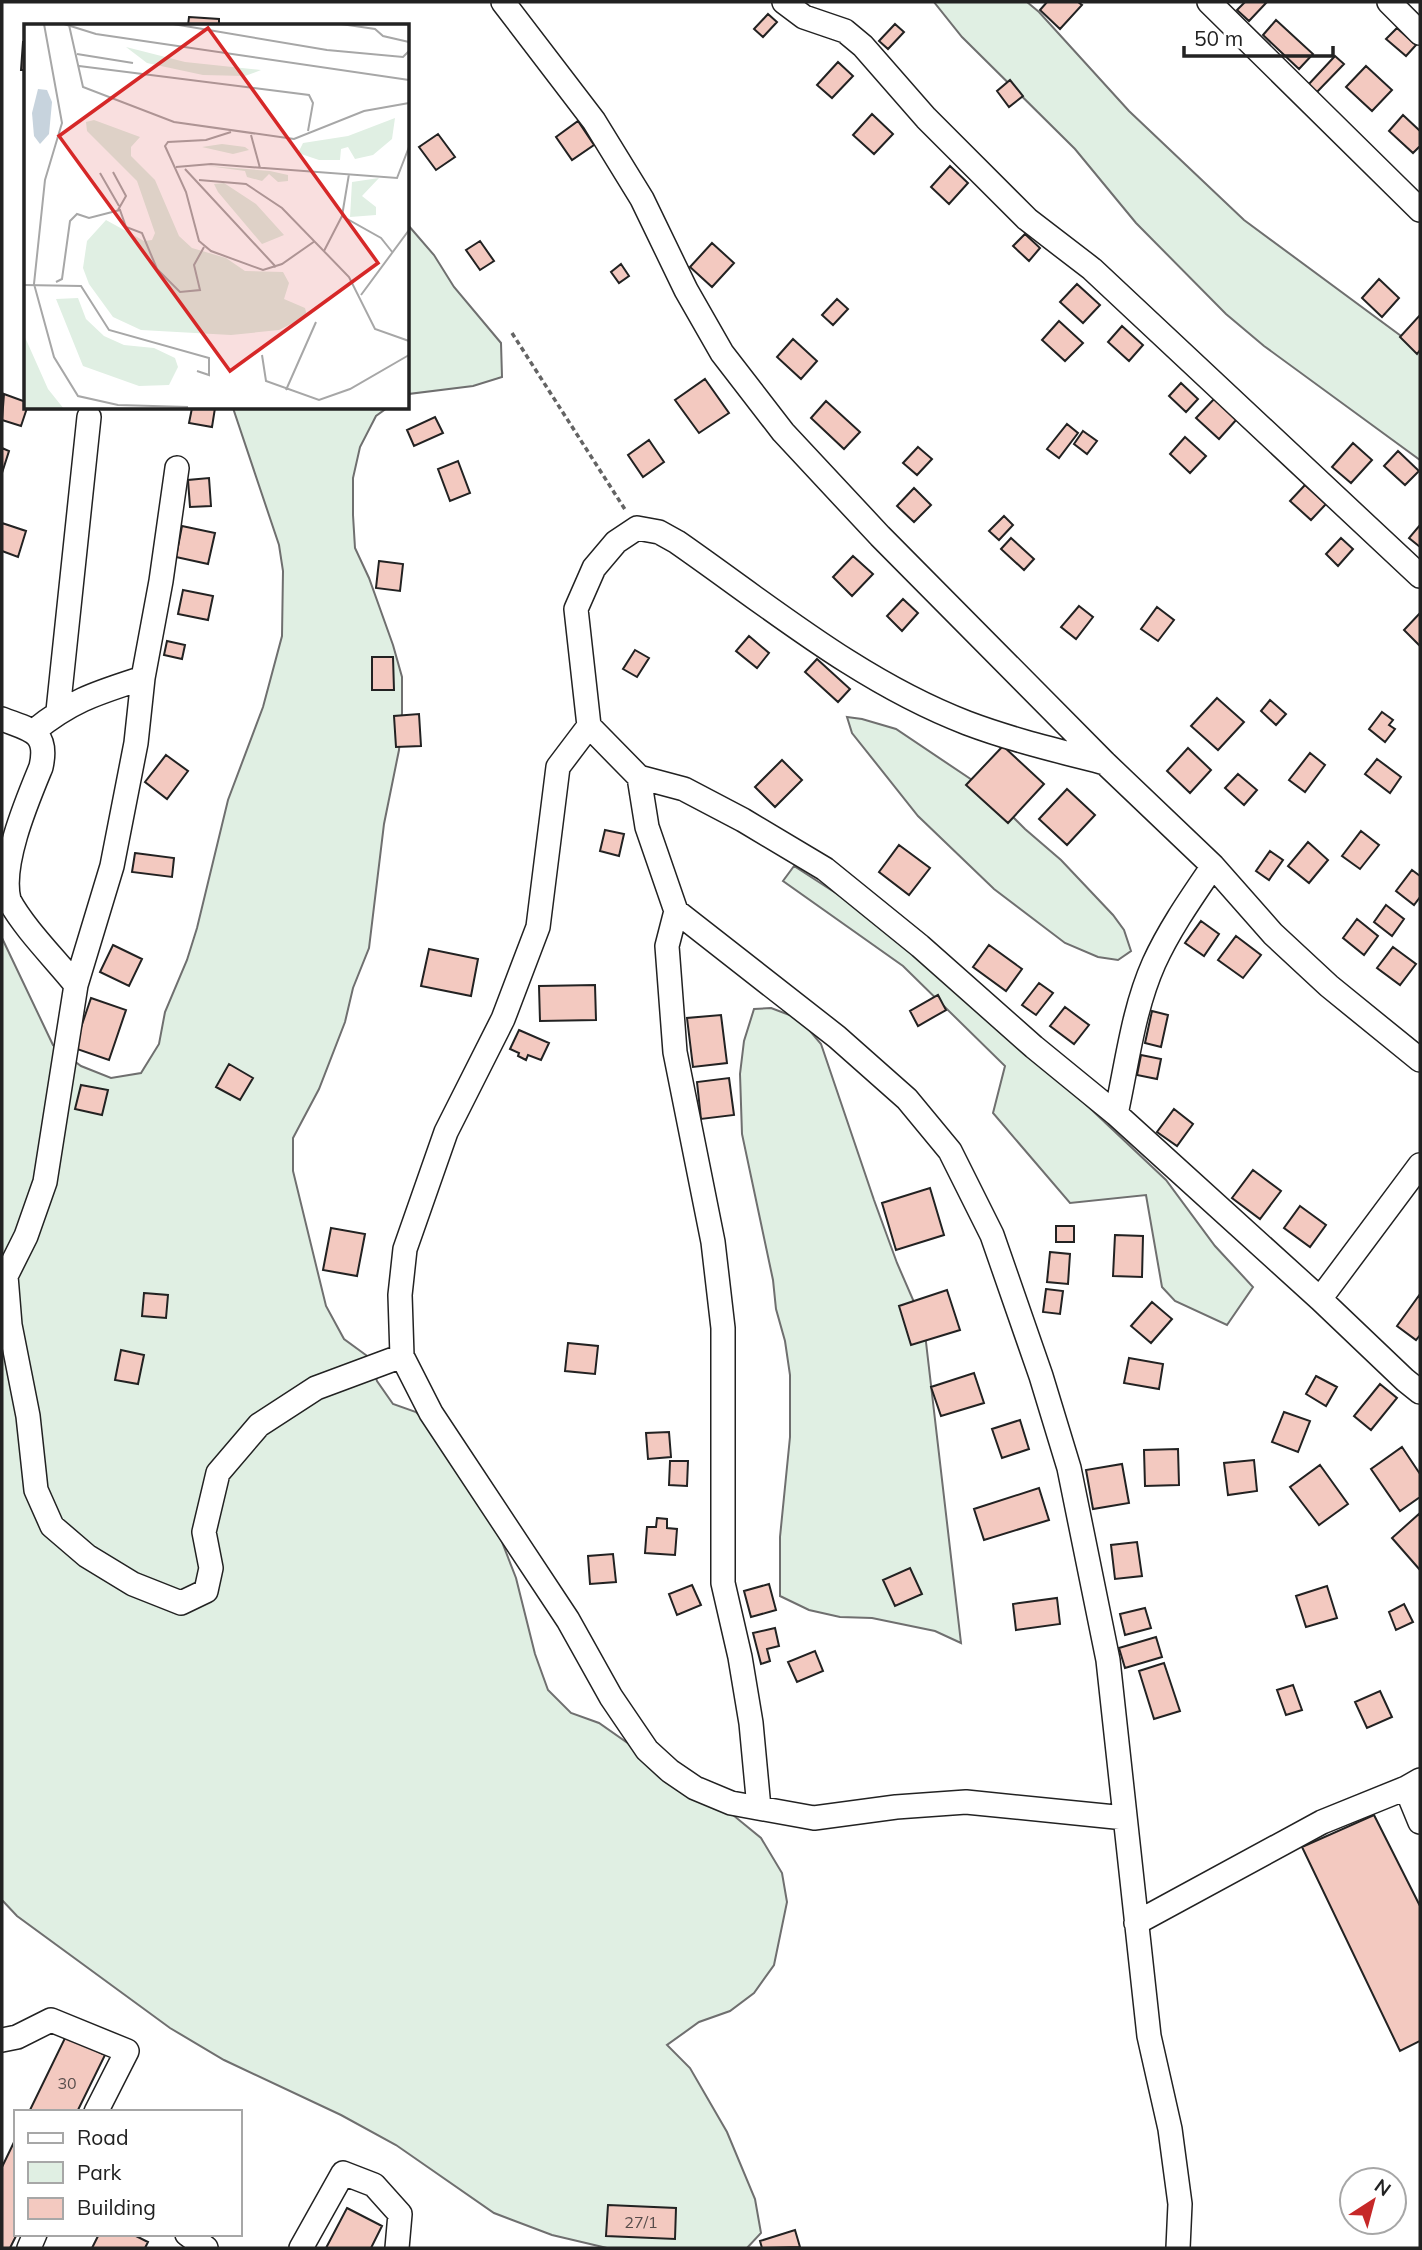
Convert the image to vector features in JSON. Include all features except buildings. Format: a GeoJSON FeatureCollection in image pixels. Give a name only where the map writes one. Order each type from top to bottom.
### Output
{"type":"FeatureCollection","features":[{"type":"Feature","properties":{"kind":"street"},"geometry":{"type":"LineString","coordinates":[[503,2],[594,121],[642,199],[686,290],[722,353],[783,432],[880,536],[1105,763],[1213,866],[1273,934],[1329,986],[1420,1060]]}},
{"type":"Feature","properties":{"kind":"street"},"geometry":{"type":"LineString","coordinates":[[784,2],[804,17],[845,31],[863,46],[926,118],[1027,219],[1092,269],[1420,576]]}},
{"type":"Feature","properties":{"kind":"street"},"geometry":{"type":"LineString","coordinates":[[1209,2],[1420,210]]}},
{"type":"Feature","properties":{"kind":"street"},"geometry":{"type":"LineString","coordinates":[[1389,2],[1420,33]]}},
{"type":"Feature","properties":{"kind":"street"},"geometry":{"type":"LineString","coordinates":[[58,711],[89,416]]}},
{"type":"Feature","properties":{"kind":"street"},"geometry":{"type":"LineString","coordinates":[[177,468],[161,581],[143,678],[136,743],[112,866],[76,985],[45,1182],[26,1236],[6,1276],[10,1325],[28,1416],[36,1490],[52,1526],[88,1556],[133,1584],[181,1603],[206,1591],[211,1567],[204,1532],[218,1473],[259,1425],[316,1388],[402,1356]]}},
{"type":"Feature","properties":{"kind":"street"},"geometry":{"type":"LineString","coordinates":[[1105,763],[1019,740],[966,722],[904,694],[836,654],[659,532],[637,528],[615,542],[594,568],[576,609],[589,726],[639,776],[684,789],[743,820],[825,869],[920,946],[1116,1114],[1420,1392]]}},
{"type":"Feature","properties":{"kind":"street"},"geometry":{"type":"LineString","coordinates":[[34,731],[58,711],[84,698],[143,678]]}},
{"type":"Feature","properties":{"kind":"street"},"geometry":{"type":"LineString","coordinates":[[2,719],[34,731],[43,741],[44,752],[41,767],[7,853],[4,874],[8,898],[76,985]]}},
{"type":"Feature","properties":{"kind":"street"},"geometry":{"type":"LineString","coordinates":[[589,726],[558,767],[538,927],[503,1019],[446,1132],[405,1249],[400,1295],[402,1356],[430,1413],[568,1620],[611,1697],[647,1750],[670,1771],[695,1788],[732,1803],[814,1818],[896,1807],[967,1802],[1125,1818]]}},
{"type":"Feature","properties":{"kind":"street"},"geometry":{"type":"LineString","coordinates":[[639,776],[647,827],[676,911],[837,1037],[907,1099],[950,1151],[992,1235],[1041,1376],[1069,1468],[1108,1660],[1149,2036],[1170,2129],[1178,2191],[1178,2248]]}},
{"type":"Feature","properties":{"kind":"street"},"geometry":{"type":"LineString","coordinates":[[1116,1114],[1136,1015],[1154,963],[1180,915],[1213,866]]}},
{"type":"Feature","properties":{"kind":"street"},"geometry":{"type":"LineString","coordinates":[[676,911],[667,946],[675,1052],[713,1242],[723,1328],[723,1583],[740,1657],[751,1723],[759,1808]]}},
{"type":"Feature","properties":{"kind":"street"},"geometry":{"type":"LineString","coordinates":[[1320,1299],[1420,1165]]}},
{"type":"Feature","properties":{"kind":"street"},"geometry":{"type":"LineString","coordinates":[[1136,1923],[1322,1822],[1413,1784],[1420,1822]]}},
{"type":"Feature","properties":{"kind":"street"},"geometry":{"type":"LineString","coordinates":[[2,2040],[17,2037],[51,2020],[127,2052],[97,2110]]}},
{"type":"Feature","properties":{"kind":"street"},"geometry":{"type":"LineString","coordinates":[[301,2248],[343,2173],[374,2185],[400,2214],[397,2248]]}},
{"type":"Feature","properties":{"kind":"street"},"geometry":{"type":"LineString","coordinates":[[190,2236],[206,2248]]}},
{"type":"Feature","properties":{"kind":"path"},"geometry":{"type":"LineString","coordinates":[[512,333],[637,528]]}},
{"type":"Feature","properties":{"kind":"green space"},"geometry":{"type":"Polygon","coordinates":[[[934,2],[1027,2],[1129,111],[1244,220],[1420,350],[1420,460],[1264,346],[1226,314],[1136,223],[1075,149],[962,37],[934,2]]]}},
{"type":"Feature","properties":{"kind":"green space"},"geometry":{"type":"Polygon","coordinates":[[[410,227],[434,255],[454,287],[501,343],[502,377],[473,386],[410,394],[410,227]]]}},
{"type":"Feature","properties":{"kind":"green space"},"geometry":{"type":"Polygon","coordinates":[[[234,410],[384,410],[376,416],[360,447],[353,478],[353,515],[355,548],[369,578],[402,677],[399,750],[384,824],[369,948],[353,988],[345,1022],[319,1089],[293,1138],[293,1171],[326,1306],[344,1339],[370,1358],[377,1381],[393,1404],[416,1412],[437,1434],[495,1524],[516,1578],[535,1654],[548,1690],[571,1713],[599,1723],[629,1744],[652,1770],[696,1800],[733,1815],[761,1838],[782,1873],[787,1902],[774,1965],[754,1993],[730,2011],[699,2022],[667,2045],[690,2068],[727,2132],[755,2199],[761,2233],[747,2248],[607,2248],[552,2235],[494,2213],[396,2145],[341,2115],[224,2060],[170,2028],[17,1916],[2,1900],[2,938],[53,1045],[81,1066],[111,1078],[141,1073],[159,1044],[165,1012],[187,960],[228,800],[263,707],[282,636],[283,571],[279,545],[234,410]]]}},
{"type":"Feature","properties":{"kind":"green space"},"geometry":{"type":"Polygon","coordinates":[[[847,717],[896,729],[984,788],[1061,860],[1113,915],[1124,930],[1131,951],[1118,960],[1098,957],[1065,943],[994,889],[918,816],[852,733],[847,717]]]}},
{"type":"Feature","properties":{"kind":"green space"},"geometry":{"type":"Polygon","coordinates":[[[794,866],[862,910],[1077,1096],[1166,1180],[1215,1246],[1253,1287],[1227,1325],[1175,1301],[1162,1287],[1146,1195],[1070,1203],[993,1113],[1005,1066],[903,966],[783,881],[794,866]]]}},
{"type":"Feature","properties":{"kind":"green space"},"geometry":{"type":"Polygon","coordinates":[[[771,1008],[800,1019],[821,1044],[897,1263],[924,1325],[961,1643],[935,1631],[872,1618],[840,1617],[809,1610],[780,1596],[780,1537],[790,1437],[790,1375],[742,1134],[740,1074],[744,1041],[754,1009],[771,1008]]]}}]}
